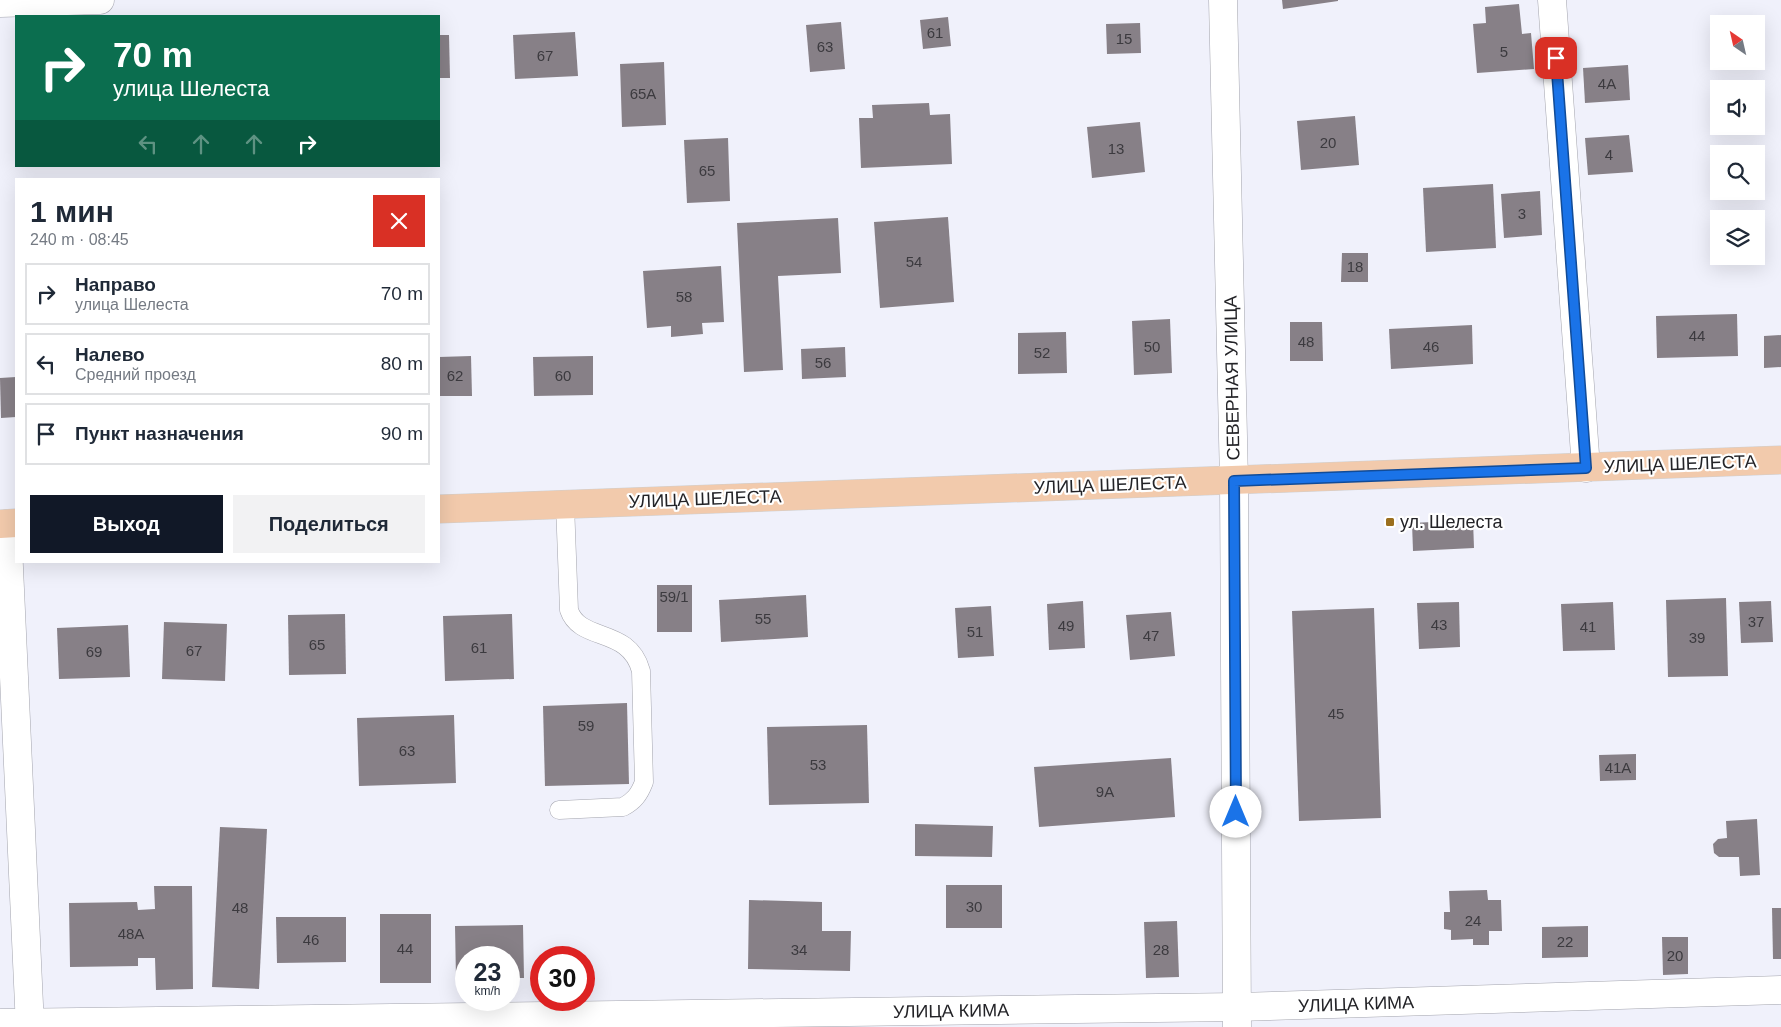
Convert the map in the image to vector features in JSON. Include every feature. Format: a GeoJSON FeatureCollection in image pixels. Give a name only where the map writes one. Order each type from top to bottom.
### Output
{"type":"FeatureCollection","features":[{"type":"Feature","properties":{"kind":"main road","name":"УЛИЦА ШЕЛЕСТА"},"geometry":{"type":"LineString","coordinates":[[440,509],[1781,460]]}},
{"type":"Feature","properties":{"kind":"street"},"geometry":{"type":"LineString","coordinates":[[0,3],[100,0]]}},
{"type":"Feature","properties":{"kind":"street","name":"СЕВЕРНАЯ УЛИЦА"},"geometry":{"type":"LineString","coordinates":[[1223,0],[1234,481],[1237,1017]]}},
{"type":"Feature","properties":{"kind":"street"},"geometry":{"type":"LineString","coordinates":[[1552,0],[1586,468]]}},
{"type":"Feature","properties":{"kind":"street"},"geometry":{"type":"LineString","coordinates":[[8,524],[30,1025]]}},
{"type":"Feature","properties":{"kind":"street","name":"УЛИЦА КИМА"},"geometry":{"type":"LineString","coordinates":[[0,1023],[30,1025],[1237,1017],[1781,990]]}},
{"type":"Feature","properties":{"kind":"lane"},"geometry":{"type":"LineString","coordinates":[[559,810],[623,808],[632,803],[639,794],[644,782],[641,672],[638,661],[633,652],[622,643],[584,627],[571,617],[568,610],[566,504]]}},
{"type":"Feature","properties":{"kind":"building"},"geometry":{"type":"Polygon","coordinates":[[[1282,0],[1338,0],[1338,1],[1283,9],[1282,0]]]}},
{"type":"Feature","properties":{"kind":"building"},"geometry":{"type":"Polygon","coordinates":[[[1519,4],[1522,34],[1531,33],[1534,69],[1477,73],[1473,24],[1486,23],[1485,7],[1519,4]]]}},
{"type":"Feature","properties":{"kind":"building"},"geometry":{"type":"Polygon","coordinates":[[[948,17],[951,46],[923,49],[920,20],[948,17]]]}},
{"type":"Feature","properties":{"kind":"building"},"geometry":{"type":"Polygon","coordinates":[[[841,22],[845,69],[810,72],[806,25],[841,22]]]}},
{"type":"Feature","properties":{"kind":"building"},"geometry":{"type":"Polygon","coordinates":[[[1140,23],[1141,53],[1107,54],[1106,24],[1140,23]]]}},
{"type":"Feature","properties":{"kind":"building"},"geometry":{"type":"Polygon","coordinates":[[[575,32],[578,76],[515,79],[513,35],[575,32]]]}},
{"type":"Feature","properties":{"kind":"building"},"geometry":{"type":"Polygon","coordinates":[[[440,35],[449,35],[450,78],[440,78],[440,35]]]}},
{"type":"Feature","properties":{"kind":"building"},"geometry":{"type":"Polygon","coordinates":[[[664,62],[666,125],[622,127],[620,64],[664,62]]]}},
{"type":"Feature","properties":{"kind":"building"},"geometry":{"type":"Polygon","coordinates":[[[1628,65],[1630,100],[1585,103],[1583,68],[1628,65]]]}},
{"type":"Feature","properties":{"kind":"building"},"geometry":{"type":"Polygon","coordinates":[[[929,103],[930,115],[950,114],[952,164],[861,168],[859,118],[873,118],[872,105],[929,103]]]}},
{"type":"Feature","properties":{"kind":"building"},"geometry":{"type":"Polygon","coordinates":[[[1355,116],[1359,165],[1301,170],[1297,121],[1355,116]]]}},
{"type":"Feature","properties":{"kind":"building"},"geometry":{"type":"Polygon","coordinates":[[[1140,122],[1145,172],[1092,178],[1087,127],[1140,122]]]}},
{"type":"Feature","properties":{"kind":"building"},"geometry":{"type":"Polygon","coordinates":[[[1629,135],[1633,172],[1588,175],[1585,138],[1629,135]]]}},
{"type":"Feature","properties":{"kind":"building"},"geometry":{"type":"Polygon","coordinates":[[[728,138],[730,201],[687,203],[684,140],[728,138]]]}},
{"type":"Feature","properties":{"kind":"building"},"geometry":{"type":"Polygon","coordinates":[[[1493,184],[1496,248],[1426,252],[1423,188],[1493,184]]]}},
{"type":"Feature","properties":{"kind":"building"},"geometry":{"type":"Polygon","coordinates":[[[1540,191],[1542,235],[1504,238],[1501,194],[1540,191]]]}},
{"type":"Feature","properties":{"kind":"building"},"geometry":{"type":"Polygon","coordinates":[[[948,217],[954,302],[880,308],[874,222],[948,217]]]}},
{"type":"Feature","properties":{"kind":"building"},"geometry":{"type":"Polygon","coordinates":[[[838,218],[841,273],[778,276],[783,370],[744,372],[737,223],[838,218]]]}},
{"type":"Feature","properties":{"kind":"building"},"geometry":{"type":"Polygon","coordinates":[[[1342,253],[1368,253],[1368,282],[1341,282],[1342,253]]]}},
{"type":"Feature","properties":{"kind":"building"},"geometry":{"type":"Polygon","coordinates":[[[721,266],[724,322],[702,323],[703,334],[671,337],[671,326],[647,328],[643,271],[721,266]]]}},
{"type":"Feature","properties":{"kind":"building"},"geometry":{"type":"Polygon","coordinates":[[[1737,314],[1738,356],[1657,358],[1656,316],[1737,314]]]}},
{"type":"Feature","properties":{"kind":"building"},"geometry":{"type":"Polygon","coordinates":[[[1170,319],[1172,373],[1134,375],[1132,321],[1170,319]]]}},
{"type":"Feature","properties":{"kind":"building"},"geometry":{"type":"Polygon","coordinates":[[[1290,322],[1322,322],[1323,361],[1290,361],[1290,322]]]}},
{"type":"Feature","properties":{"kind":"building"},"geometry":{"type":"Polygon","coordinates":[[[1472,325],[1473,364],[1391,369],[1389,329],[1472,325]]]}},
{"type":"Feature","properties":{"kind":"building"},"geometry":{"type":"Polygon","coordinates":[[[1066,332],[1067,373],[1018,374],[1018,333],[1066,332]]]}},
{"type":"Feature","properties":{"kind":"building"},"geometry":{"type":"Polygon","coordinates":[[[1781,335],[1781,367],[1764,368],[1764,336],[1781,335]]]}},
{"type":"Feature","properties":{"kind":"building"},"geometry":{"type":"Polygon","coordinates":[[[845,347],[846,377],[802,379],[801,349],[845,347]]]}},
{"type":"Feature","properties":{"kind":"building"},"geometry":{"type":"Polygon","coordinates":[[[471,356],[472,396],[440,396],[440,357],[471,356]]]}},
{"type":"Feature","properties":{"kind":"building"},"geometry":{"type":"Polygon","coordinates":[[[593,356],[593,395],[534,396],[533,357],[593,356]]]}},
{"type":"Feature","properties":{"kind":"building"},"geometry":{"type":"Polygon","coordinates":[[[15,377],[15,417],[1,418],[0,378],[15,377]]]}},
{"type":"Feature","properties":{"kind":"building"},"geometry":{"type":"Polygon","coordinates":[[[1473,520],[1474,548],[1413,551],[1412,523],[1473,520]]]}},
{"type":"Feature","properties":{"kind":"building"},"geometry":{"type":"Polygon","coordinates":[[[657,585],[692,585],[692,632],[657,632],[657,585]]]}},
{"type":"Feature","properties":{"kind":"building"},"geometry":{"type":"Polygon","coordinates":[[[806,595],[808,637],[721,642],[719,600],[806,595]]]}},
{"type":"Feature","properties":{"kind":"building"},"geometry":{"type":"Polygon","coordinates":[[[1726,598],[1728,676],[1668,677],[1666,600],[1726,598]]]}},
{"type":"Feature","properties":{"kind":"building"},"geometry":{"type":"Polygon","coordinates":[[[1083,601],[1085,648],[1049,650],[1047,604],[1083,601]]]}},
{"type":"Feature","properties":{"kind":"building"},"geometry":{"type":"Polygon","coordinates":[[[1771,601],[1773,642],[1741,643],[1739,602],[1771,601]]]}},
{"type":"Feature","properties":{"kind":"building"},"geometry":{"type":"Polygon","coordinates":[[[1459,602],[1460,647],[1419,649],[1417,603],[1459,602]]]}},
{"type":"Feature","properties":{"kind":"building"},"geometry":{"type":"Polygon","coordinates":[[[1613,602],[1615,650],[1563,651],[1561,604],[1613,602]]]}},
{"type":"Feature","properties":{"kind":"building"},"geometry":{"type":"Polygon","coordinates":[[[991,606],[994,656],[958,658],[955,608],[991,606]]]}},
{"type":"Feature","properties":{"kind":"building"},"geometry":{"type":"Polygon","coordinates":[[[1374,608],[1381,818],[1299,821],[1292,611],[1374,608]]]}},
{"type":"Feature","properties":{"kind":"building"},"geometry":{"type":"Polygon","coordinates":[[[1171,612],[1175,656],[1130,660],[1126,615],[1171,612]]]}},
{"type":"Feature","properties":{"kind":"building"},"geometry":{"type":"Polygon","coordinates":[[[345,614],[346,674],[289,675],[288,615],[345,614]]]}},
{"type":"Feature","properties":{"kind":"building"},"geometry":{"type":"Polygon","coordinates":[[[512,614],[514,679],[445,681],[443,616],[512,614]]]}},
{"type":"Feature","properties":{"kind":"building"},"geometry":{"type":"Polygon","coordinates":[[[164,622],[227,624],[225,681],[162,679],[164,622]]]}},
{"type":"Feature","properties":{"kind":"building"},"geometry":{"type":"Polygon","coordinates":[[[128,625],[130,677],[59,679],[57,628],[128,625]]]}},
{"type":"Feature","properties":{"kind":"building"},"geometry":{"type":"Polygon","coordinates":[[[627,703],[629,784],[545,786],[543,706],[627,703]]]}},
{"type":"Feature","properties":{"kind":"building"},"geometry":{"type":"Polygon","coordinates":[[[454,715],[456,783],[359,786],[357,718],[454,715]]]}},
{"type":"Feature","properties":{"kind":"building"},"geometry":{"type":"Polygon","coordinates":[[[867,725],[869,803],[769,805],[767,727],[867,725]]]}},
{"type":"Feature","properties":{"kind":"building"},"geometry":{"type":"Polygon","coordinates":[[[1636,754],[1636,780],[1600,781],[1599,755],[1636,754]]]}},
{"type":"Feature","properties":{"kind":"building"},"geometry":{"type":"Polygon","coordinates":[[[1171,758],[1175,817],[1039,827],[1034,767],[1171,758]]]}},
{"type":"Feature","properties":{"kind":"building"},"geometry":{"type":"Polygon","coordinates":[[[1757,819],[1760,875],[1740,876],[1739,857],[1719,857],[1714,853],[1713,844],[1718,839],[1727,838],[1726,821],[1757,819]]]}},
{"type":"Feature","properties":{"kind":"building"},"geometry":{"type":"Polygon","coordinates":[[[915,824],[993,826],[992,857],[915,856],[915,824]]]}},
{"type":"Feature","properties":{"kind":"building"},"geometry":{"type":"Polygon","coordinates":[[[220,827],[267,829],[259,989],[212,987],[220,827]]]}},
{"type":"Feature","properties":{"kind":"building"},"geometry":{"type":"Polygon","coordinates":[[[946,885],[1002,885],[1002,928],[946,928],[946,885]]]}},
{"type":"Feature","properties":{"kind":"building"},"geometry":{"type":"Polygon","coordinates":[[[154,886],[192,886],[193,989],[156,990],[155,958],[138,958],[138,966],[70,967],[69,903],[137,902],[138,910],[155,909],[154,886]]]}},
{"type":"Feature","properties":{"kind":"building"},"geometry":{"type":"Polygon","coordinates":[[[1487,890],[1488,900],[1501,900],[1502,931],[1489,931],[1489,945],[1473,945],[1473,939],[1451,940],[1451,930],[1444,929],[1444,912],[1450,912],[1449,891],[1487,890]]]}},
{"type":"Feature","properties":{"kind":"building"},"geometry":{"type":"Polygon","coordinates":[[[749,900],[822,902],[822,931],[851,931],[850,971],[748,969],[749,900]]]}},
{"type":"Feature","properties":{"kind":"building"},"geometry":{"type":"Polygon","coordinates":[[[1772,908],[1781,908],[1781,959],[1773,959],[1772,908]]]}},
{"type":"Feature","properties":{"kind":"building"},"geometry":{"type":"Polygon","coordinates":[[[380,914],[431,914],[431,983],[380,983],[380,914]]]}},
{"type":"Feature","properties":{"kind":"building"},"geometry":{"type":"Polygon","coordinates":[[[276,917],[346,917],[346,962],[277,963],[276,917]]]}},
{"type":"Feature","properties":{"kind":"building"},"geometry":{"type":"Polygon","coordinates":[[[1177,921],[1179,977],[1146,978],[1144,922],[1177,921]]]}},
{"type":"Feature","properties":{"kind":"building"},"geometry":{"type":"Polygon","coordinates":[[[523,925],[524,978],[520,978],[520,946],[455,946],[455,926],[523,925]]]}},
{"type":"Feature","properties":{"kind":"building"},"geometry":{"type":"Polygon","coordinates":[[[1588,926],[1588,957],[1542,958],[1542,927],[1588,926]]]}},
{"type":"Feature","properties":{"kind":"building"},"geometry":{"type":"Polygon","coordinates":[[[1662,937],[1688,937],[1688,974],[1663,975],[1662,937]]]}},
{"type":"Feature","properties":{"kind":"place","name":"ул. Шелеста"},"geometry":{"type":"Point","coordinates":[1390,522]}},
{"type":"Feature","properties":{"kind":"route"},"geometry":{"type":"LineString","coordinates":[[1236,812],[1234,481],[1586,468],[1556,58]]}}]}
